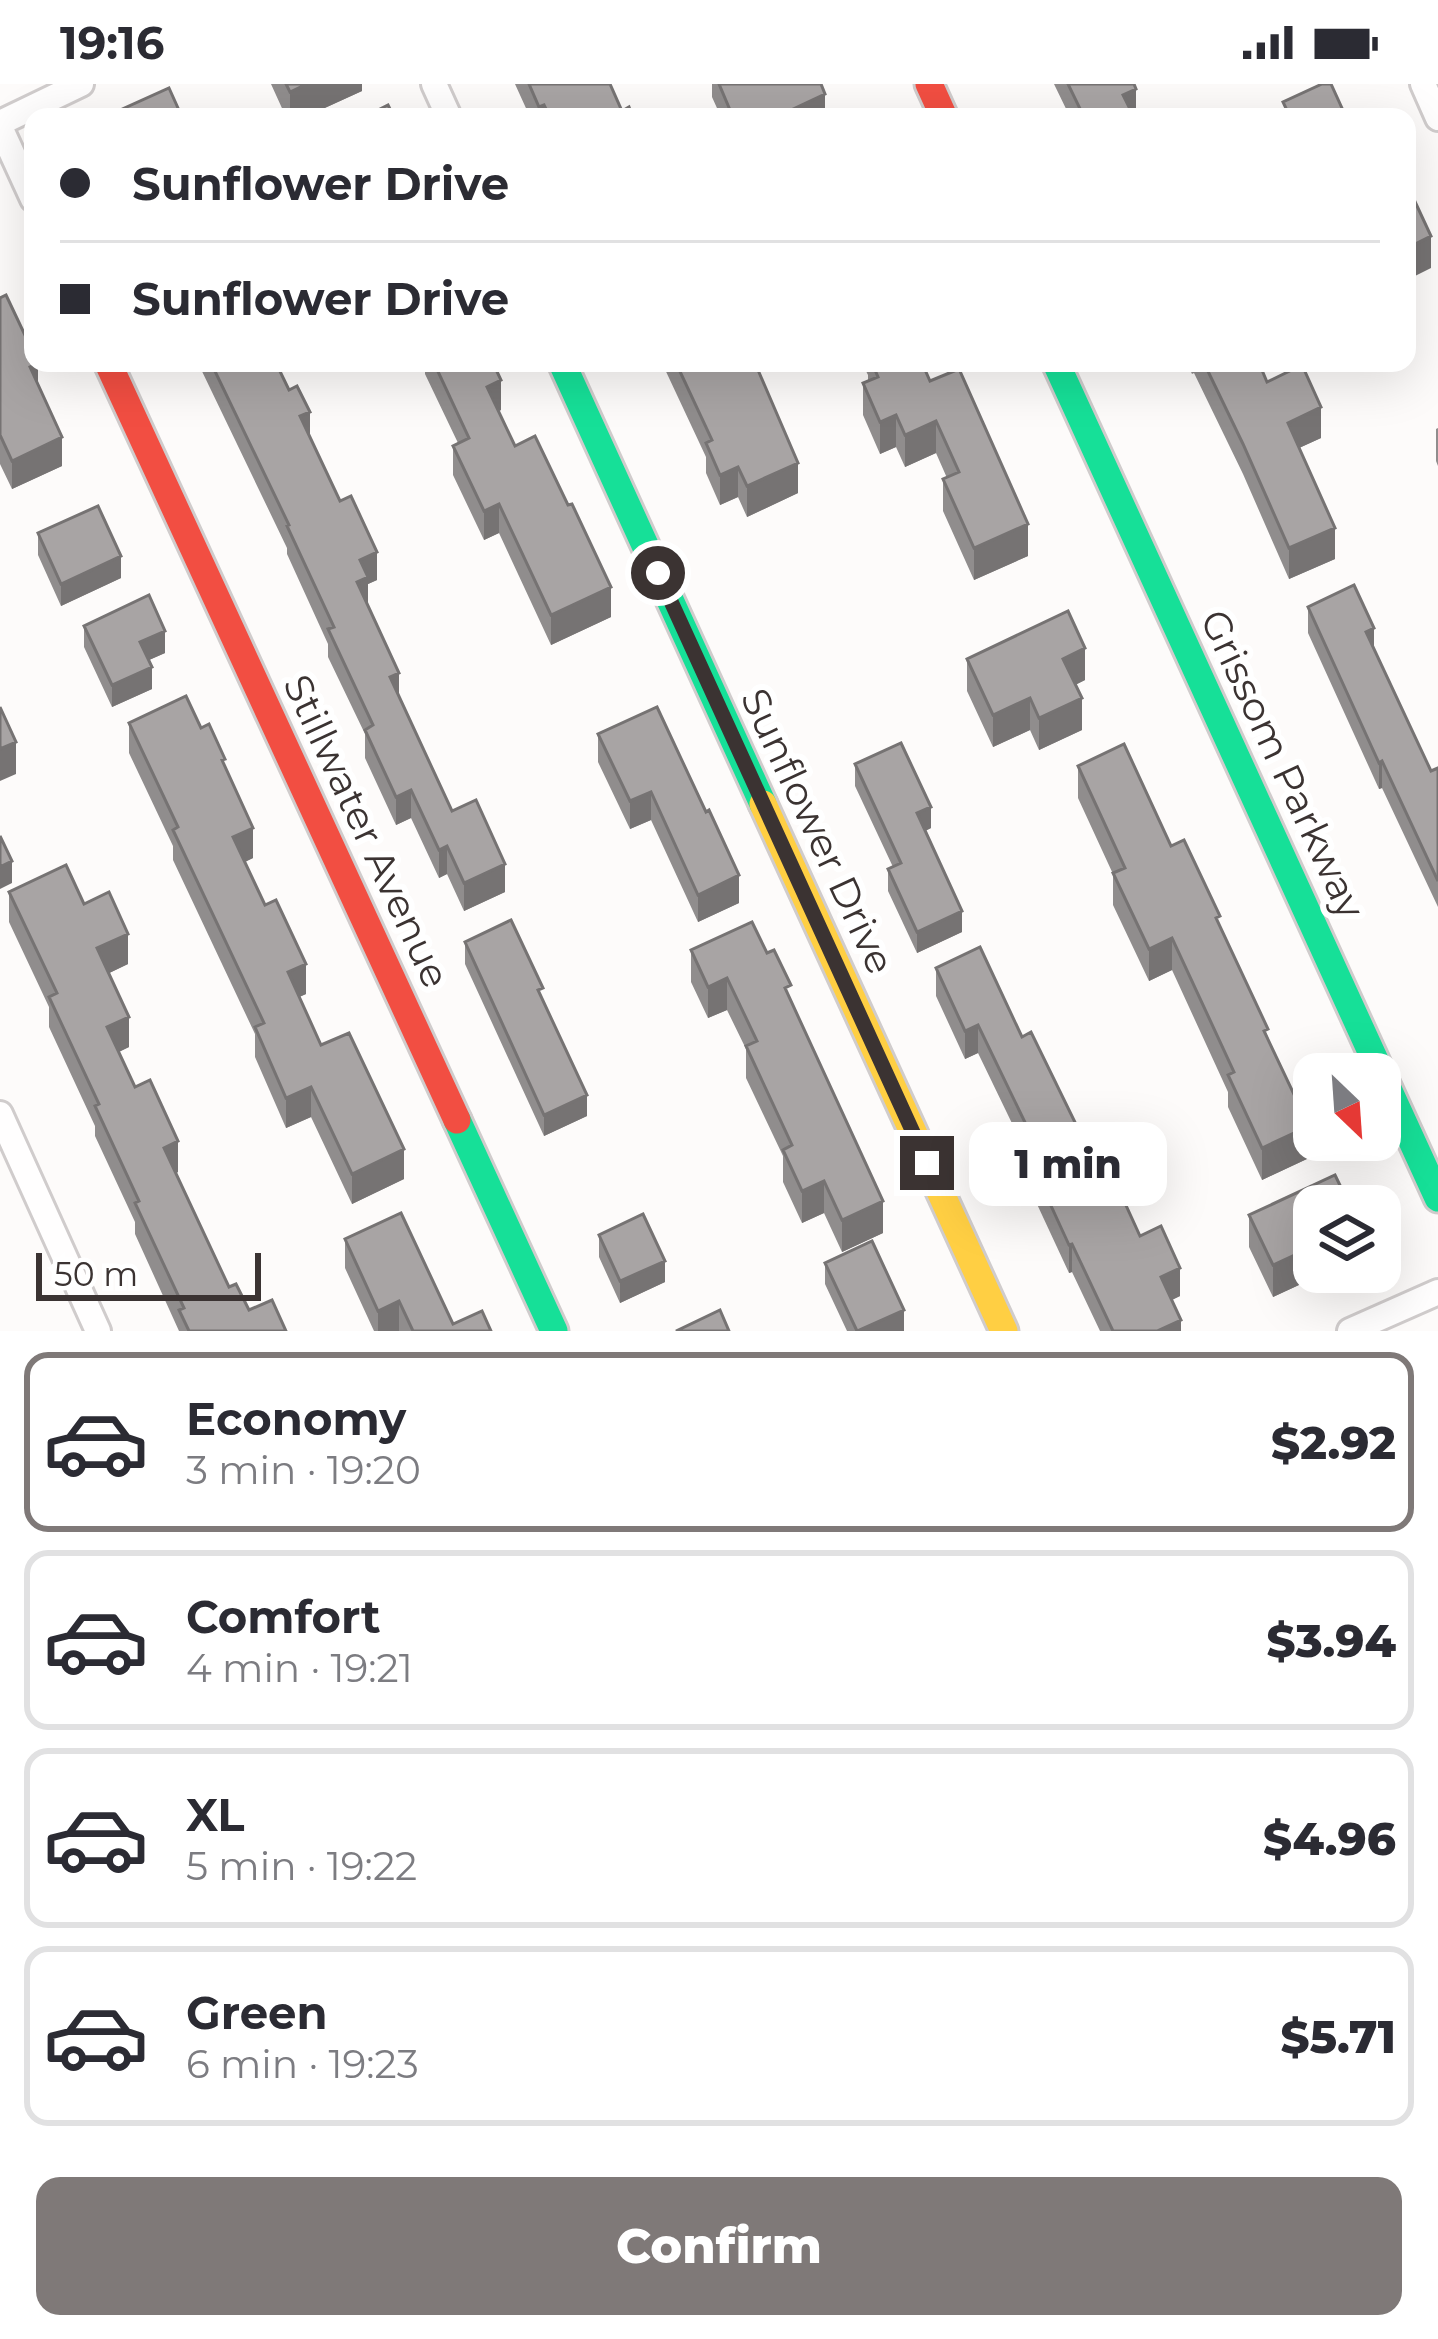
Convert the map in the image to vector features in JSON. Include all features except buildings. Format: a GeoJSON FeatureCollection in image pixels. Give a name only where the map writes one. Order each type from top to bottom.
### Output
{"type":"FeatureCollection","features":[{"type":"Feature","properties":{"kind":"street"},"geometry":{"type":"LineString","coordinates":[[34,108],[81,84]]}},
{"type":"Feature","properties":{"kind":"street"},"geometry":{"type":"LineString","coordinates":[[1423,84],[1438,118]]}},
{"type":"Feature","properties":{"kind":"street"},"geometry":{"type":"LineString","coordinates":[[0,125],[24,179]]}},
{"type":"Feature","properties":{"kind":"street","name":"Stillwater Avenue"},"geometry":{"type":"LineString","coordinates":[[112,372],[554,1331]]}},
{"type":"Feature","properties":{"kind":"street","name":"Sunflower Drive"},"geometry":{"type":"LineString","coordinates":[[566,372],[1004,1331]]}},
{"type":"Feature","properties":{"kind":"street","name":"Grissom Parkway"},"geometry":{"type":"LineString","coordinates":[[1061,372],[1438,1198]]}},
{"type":"Feature","properties":{"kind":"street"},"geometry":{"type":"LineString","coordinates":[[0,1114],[98,1331]]}},
{"type":"Feature","properties":{"kind":"street"},"geometry":{"type":"LineString","coordinates":[[1350,1331],[1438,1292]]}},
{"type":"Feature","properties":{"kind":"traffic: fast"},"geometry":{"type":"LineString","coordinates":[[566,372],[763,804]]}},
{"type":"Feature","properties":{"kind":"traffic: fast"},"geometry":{"type":"LineString","coordinates":[[1060,372],[1438,1198]]}},
{"type":"Feature","properties":{"kind":"traffic: fast"},"geometry":{"type":"LineString","coordinates":[[457,1120],[554,1331]]}},
{"type":"Feature","properties":{"kind":"traffic: slow"},"geometry":{"type":"LineString","coordinates":[[763,804],[1004,1331]]}},
{"type":"Feature","properties":{"kind":"traffic: jam"},"geometry":{"type":"LineString","coordinates":[[929,84],[940,108]]}},
{"type":"Feature","properties":{"kind":"traffic: jam"},"geometry":{"type":"LineString","coordinates":[[112,372],[457,1120]]}},
{"type":"Feature","properties":{"kind":"route"},"geometry":{"type":"LineString","coordinates":[[658,573],[927,1163]]}}]}
